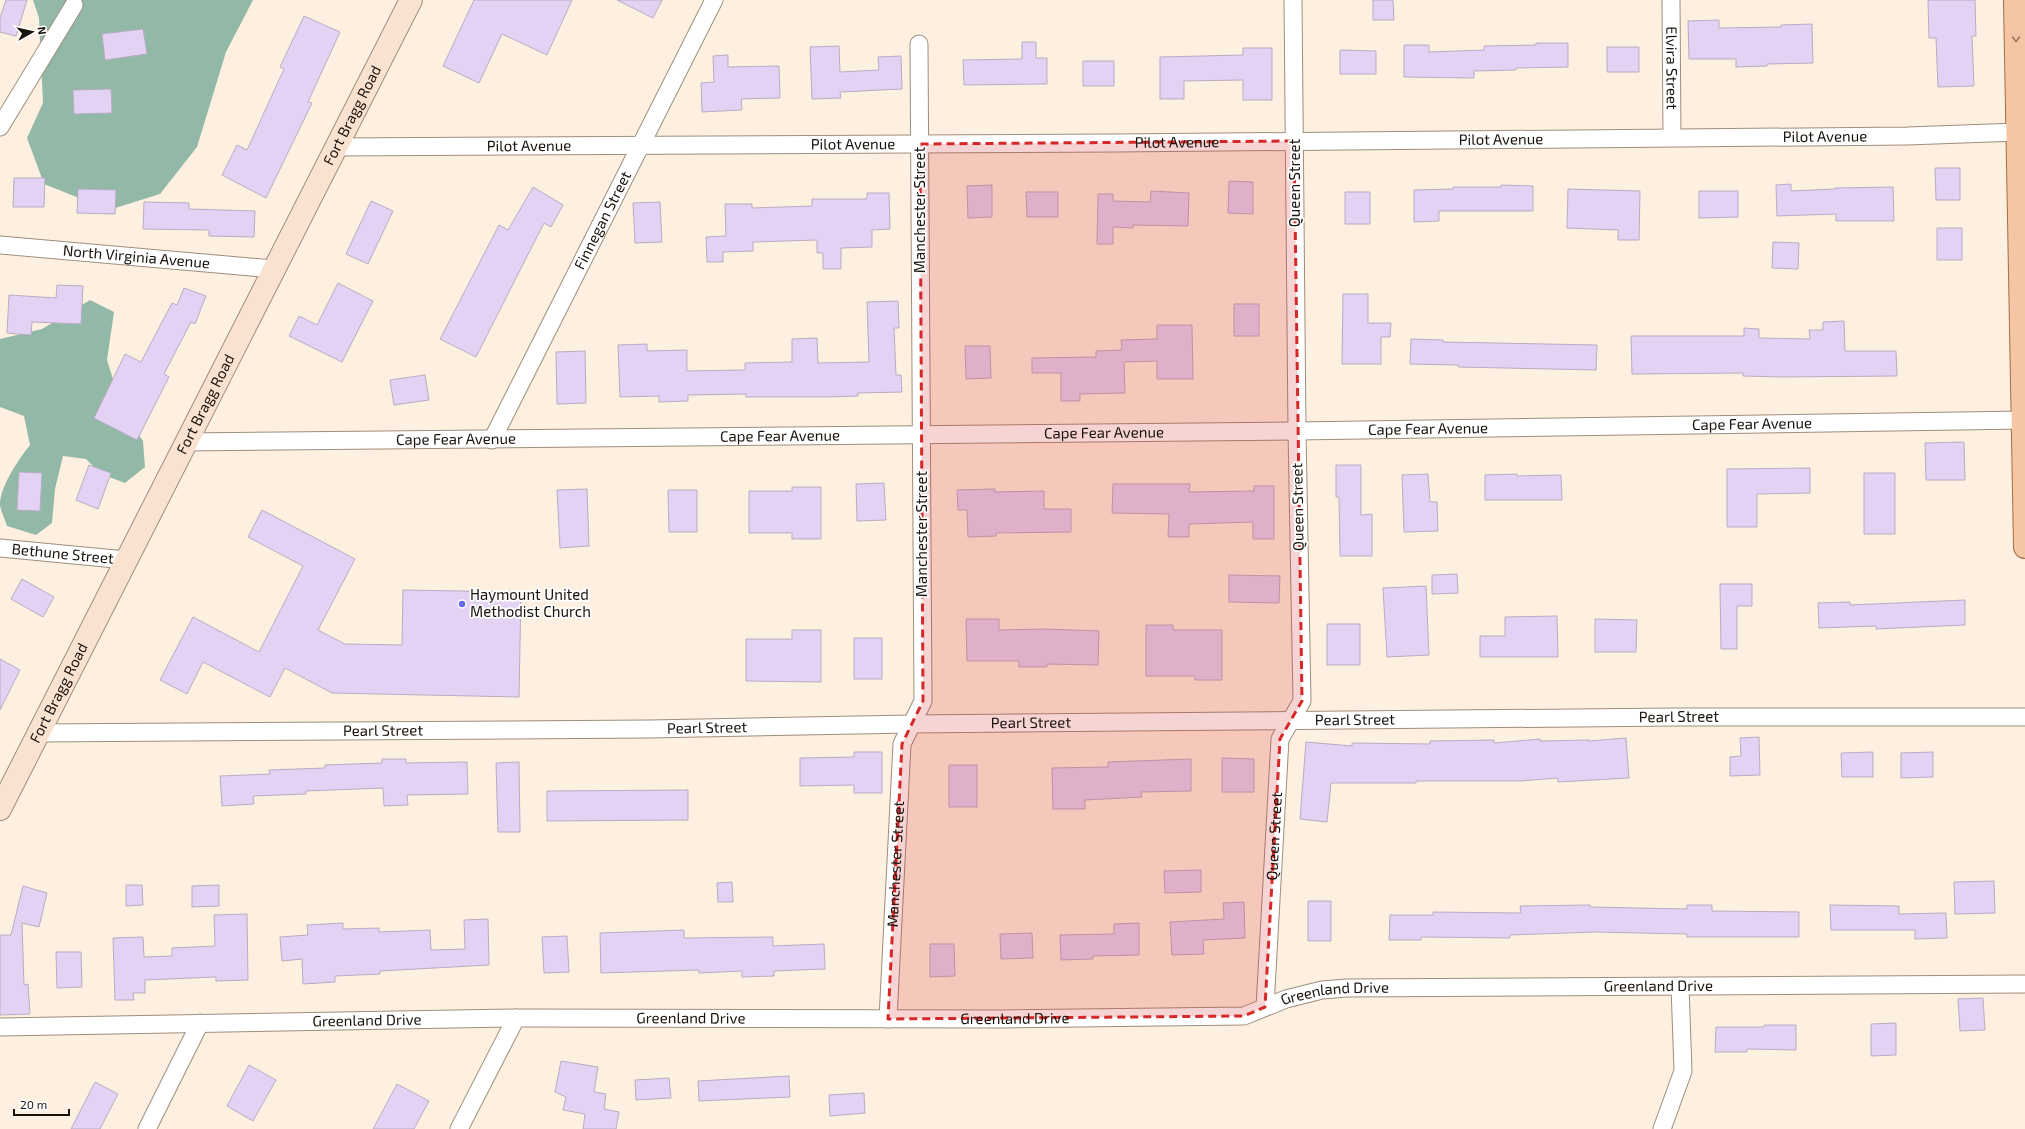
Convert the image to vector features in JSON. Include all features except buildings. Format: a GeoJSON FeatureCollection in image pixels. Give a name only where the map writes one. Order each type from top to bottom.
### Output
{"type":"FeatureCollection","features":[{"type":"Feature","properties":{"kind":"main road","name":"Fort Bragg Road"},"geometry":{"type":"LineString","coordinates":[[0,809],[185,442],[411,0]]}},
{"type":"Feature","properties":{"kind":"main road"},"geometry":{"type":"LineString","coordinates":[[2015,0],[2024,420],[2025,547]]}},
{"type":"Feature","properties":{"kind":"street","name":"Finnegan Street"},"geometry":{"type":"LineString","coordinates":[[492,440],[714,0]]}},
{"type":"Feature","properties":{"kind":"street","name":"Queen Street"},"geometry":{"type":"LineString","coordinates":[[1265,1007],[1280,739],[1289,720],[1302,701],[1297,431],[1293,0]]}},
{"type":"Feature","properties":{"kind":"street","name":"Elvira Street"},"geometry":{"type":"LineString","coordinates":[[1671,0],[1672,137]]}},
{"type":"Feature","properties":{"kind":"street"},"geometry":{"type":"LineString","coordinates":[[0,127],[74,5]]}},
{"type":"Feature","properties":{"kind":"street","name":"Manchester Street"},"geometry":{"type":"LineString","coordinates":[[888,1019],[902,744],[923,701],[919,44]]}},
{"type":"Feature","properties":{"kind":"street","name":"Pilot Avenue"},"geometry":{"type":"LineString","coordinates":[[336,147],[1907,136],[2018,132]]}},
{"type":"Feature","properties":{"kind":"street","name":"North Virginia Avenue"},"geometry":{"type":"LineString","coordinates":[[0,245],[273,269]]}},
{"type":"Feature","properties":{"kind":"street","name":"Cape Fear Avenue"},"geometry":{"type":"LineString","coordinates":[[185,442],[922,436],[2024,420]]}},
{"type":"Feature","properties":{"kind":"street","name":"Bethune Street"},"geometry":{"type":"LineString","coordinates":[[0,548],[126,560]]}},
{"type":"Feature","properties":{"kind":"street","name":"Pearl Street"},"geometry":{"type":"LineString","coordinates":[[38,733],[649,729],[911,724],[1289,720],[1676,717],[2025,717]]}},
{"type":"Feature","properties":{"kind":"street","name":"Greenland Drive"},"geometry":{"type":"LineString","coordinates":[[0,1027],[516,1018],[888,1019],[1244,1016],[1286,999],[1322,990],[1347,988],[2025,984]]}},
{"type":"Feature","properties":{"kind":"street"},"geometry":{"type":"LineString","coordinates":[[1662,1129],[1683,1071],[1680,986]]}},
{"type":"Feature","properties":{"kind":"street"},"geometry":{"type":"LineString","coordinates":[[459,1129],[516,1018]]}},
{"type":"Feature","properties":{"kind":"street"},"geometry":{"type":"LineString","coordinates":[[147,1129],[200,1023]]}},
{"type":"Feature","properties":{"kind":"highlighted area"},"geometry":{"type":"Polygon","coordinates":[[[1294,141],[1302,701],[1280,739],[1265,1007],[1244,1016],[888,1019],[902,744],[923,701],[920,144],[1294,141]]]}},
{"type":"Feature","properties":{"kind":"green space"},"geometry":{"type":"Polygon","coordinates":[[[33,0],[253,0],[226,52],[197,147],[160,194],[109,210],[44,184],[27,138],[43,103],[39,18],[33,0]]]}},
{"type":"Feature","properties":{"kind":"green space"},"geometry":{"type":"Polygon","coordinates":[[[90,300],[114,312],[107,360],[123,411],[143,441],[145,467],[125,483],[101,474],[86,459],[63,456],[55,489],[52,523],[36,535],[7,526],[0,505],[3,490],[7,481],[30,445],[24,416],[0,407],[0,339],[42,329],[90,300]]]}},
{"type":"Feature","properties":{"kind":"place","name":"Haymount United Methodist Church"},"geometry":{"type":"Point","coordinates":[462,604]}}]}
